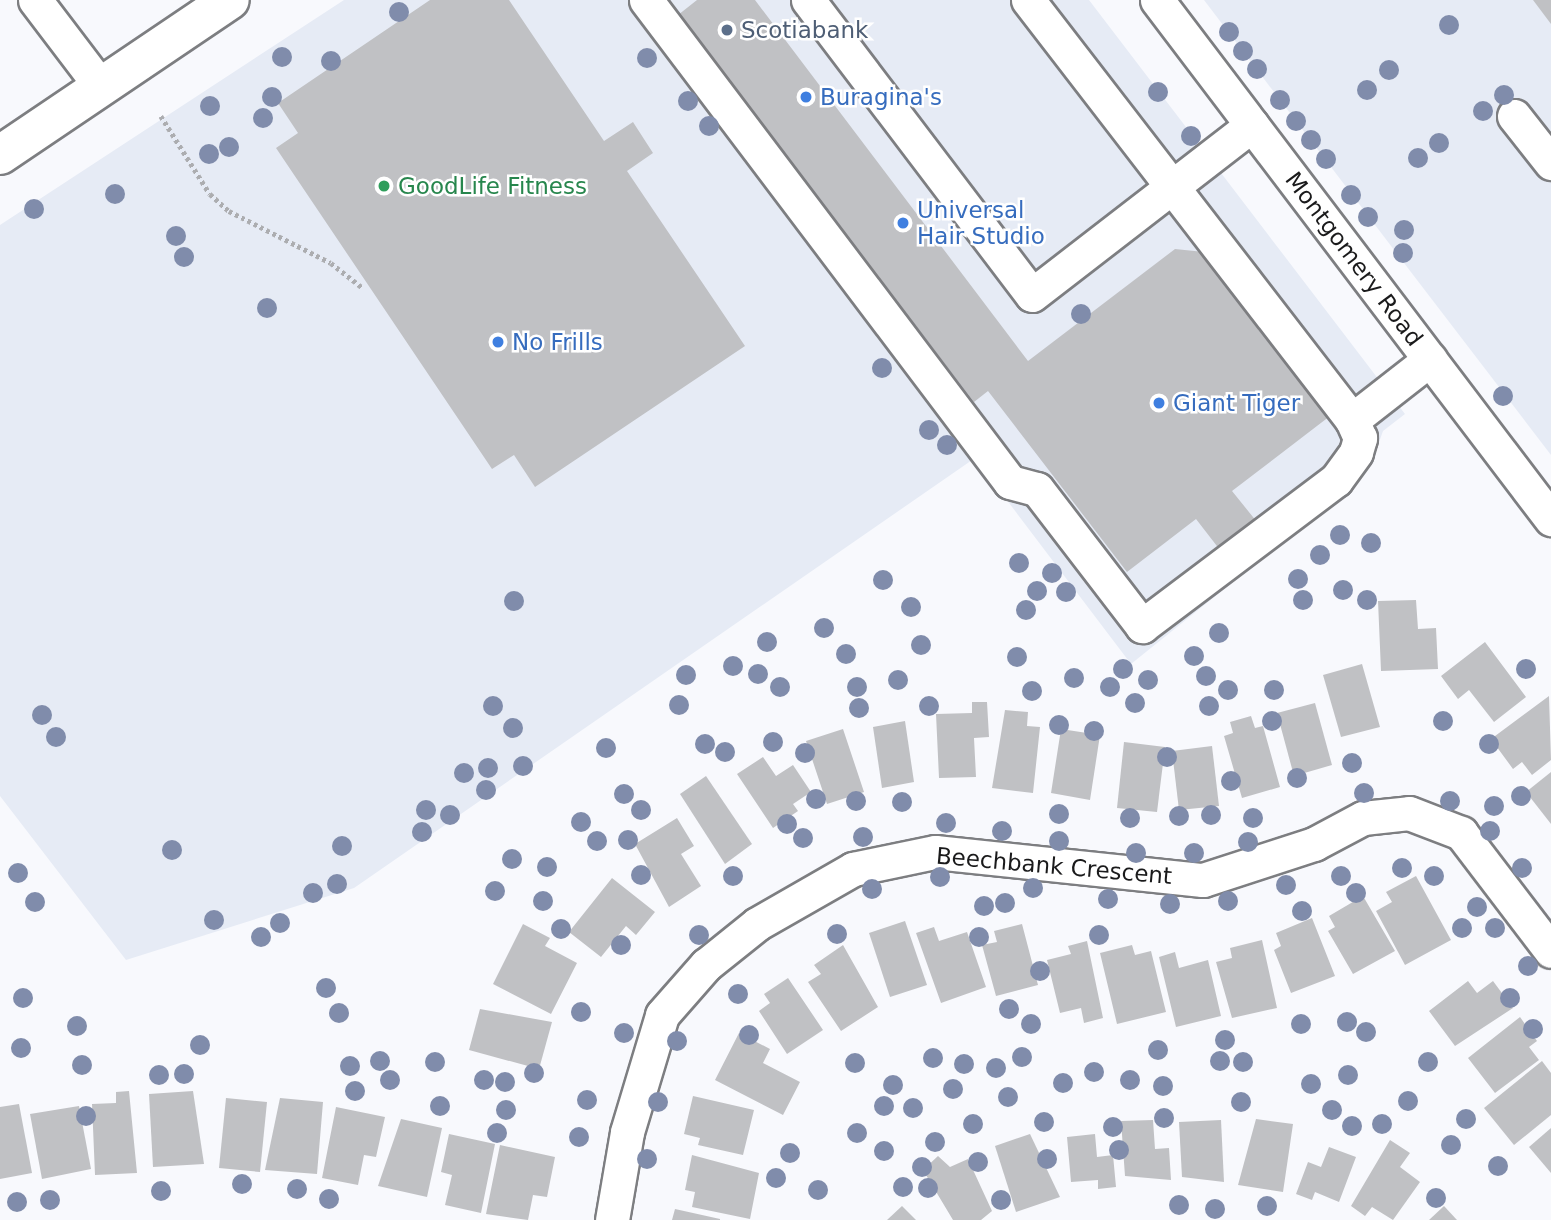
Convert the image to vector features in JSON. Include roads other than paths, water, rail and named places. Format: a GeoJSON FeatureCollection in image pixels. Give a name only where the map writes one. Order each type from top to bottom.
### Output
{"type":"FeatureCollection","features":[{"type":"Feature","properties":{"kind":"main road"},"geometry":{"type":"LineString","coordinates":[[0,155],[230,0]]}},
{"type":"Feature","properties":{"kind":"street"},"geometry":{"type":"LineString","coordinates":[[35,0],[101,87]]}},
{"type":"Feature","properties":{"kind":"street"},"geometry":{"type":"LineString","coordinates":[[808,0],[1032,295],[1252,125]]}},
{"type":"Feature","properties":{"kind":"street"},"geometry":{"type":"LineString","coordinates":[[657,4],[1010,482],[1037,489],[1143,626],[1336,480],[1356,452],[1352,420],[1028,0]]}},
{"type":"Feature","properties":{"kind":"street","name":"Montgomery Road"},"geometry":{"type":"LineString","coordinates":[[1166,3],[1252,125],[1551,519]]}},
{"type":"Feature","properties":{"kind":"street"},"geometry":{"type":"LineString","coordinates":[[1514,116],[1551,163]]}},
{"type":"Feature","properties":{"kind":"street"},"geometry":{"type":"LineString","coordinates":[[1352,420],[1430,359]]}},
{"type":"Feature","properties":{"kind":"street","name":"Beechbank Crescent"},"geometry":{"type":"LineString","coordinates":[[612,1220],[627,1132],[662,1015],[706,965],[757,924],[853,869],[935,852],[1203,880],[1314,844],[1363,818],[1409,813],[1461,833],[1551,951]]}},
{"type":"Feature","properties":{"kind":"place","name":"Scotiabank"},"geometry":{"type":"Point","coordinates":[727,30]}},
{"type":"Feature","properties":{"kind":"place","name":"Buragina's"},"geometry":{"type":"Point","coordinates":[806,97]}},
{"type":"Feature","properties":{"kind":"place","name":"GoodLife Fitness"},"geometry":{"type":"Point","coordinates":[384,186]}},
{"type":"Feature","properties":{"kind":"place","name":"Universal Hair Studio"},"geometry":{"type":"Point","coordinates":[903,223]}},
{"type":"Feature","properties":{"kind":"place","name":"No Frills"},"geometry":{"type":"Point","coordinates":[498,342]}},
{"type":"Feature","properties":{"kind":"place","name":"Giant Tiger"},"geometry":{"type":"Point","coordinates":[1159,403]}}]}
